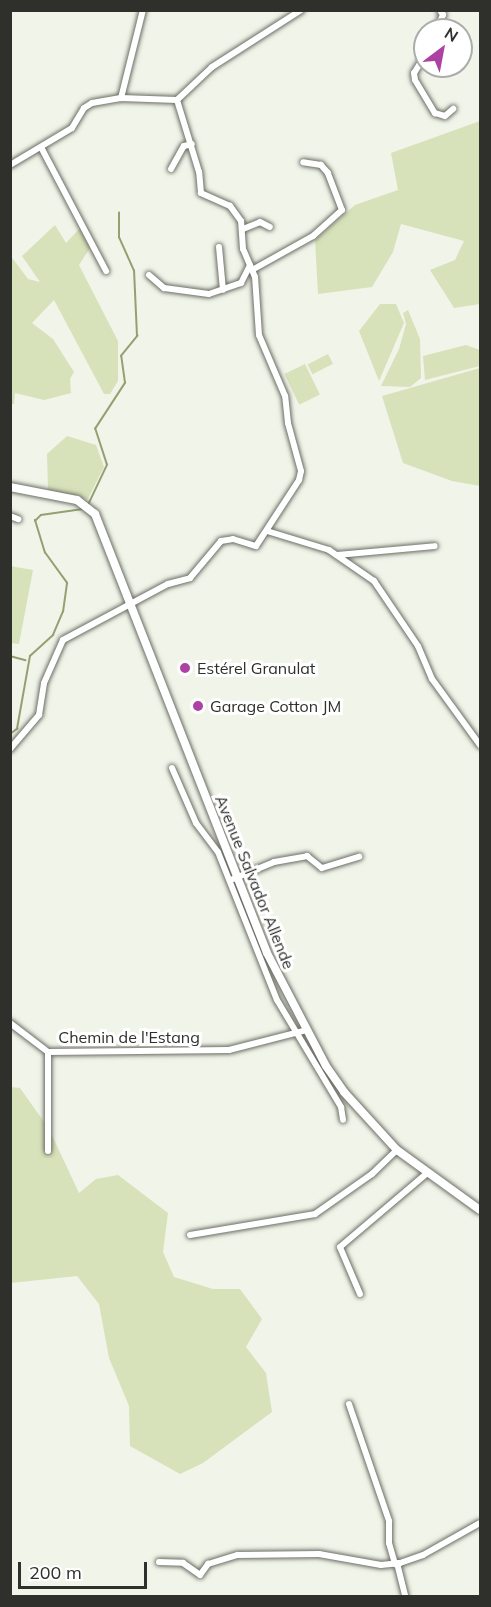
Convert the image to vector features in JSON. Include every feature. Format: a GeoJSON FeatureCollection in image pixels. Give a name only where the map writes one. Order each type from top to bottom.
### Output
{"type":"FeatureCollection","features":[{"type":"Feature","properties":{"kind":"main road","name":"Avenue Salvador Allende"},"geometry":{"type":"LineString","coordinates":[[10,487],[88,505],[134,601],[136,619],[233,879],[274,968],[307,1030],[344,1092],[397,1150],[426,1174],[480,1210]]}},
{"type":"Feature","properties":{"kind":"street"},"geometry":{"type":"LineString","coordinates":[[121,98],[143,10]]}},
{"type":"Feature","properties":{"kind":"street"},"geometry":{"type":"LineString","coordinates":[[10,165],[42,149],[72,128],[88,105],[121,98],[177,100],[212,67],[301,10]]}},
{"type":"Feature","properties":{"kind":"street"},"geometry":{"type":"LineString","coordinates":[[415,78],[435,113],[445,116],[453,109]]}},
{"type":"Feature","properties":{"kind":"street"},"geometry":{"type":"LineString","coordinates":[[10,750],[39,715],[44,683],[63,640],[134,601],[190,578],[221,541],[233,539],[253,547],[267,531],[302,471],[282,387],[259,335],[251,267],[243,249],[243,229],[230,206],[201,193],[192,144],[177,100]]}},
{"type":"Feature","properties":{"kind":"street"},"geometry":{"type":"LineString","coordinates":[[171,170],[184,146],[192,144]]}},
{"type":"Feature","properties":{"kind":"street"},"geometry":{"type":"LineString","coordinates":[[42,149],[106,271]]}},
{"type":"Feature","properties":{"kind":"street"},"geometry":{"type":"LineString","coordinates":[[149,275],[164,288],[177,291],[223,290],[246,279],[245,269],[313,236],[342,210],[328,173],[321,165],[303,162]]}},
{"type":"Feature","properties":{"kind":"street"},"geometry":{"type":"LineString","coordinates":[[243,229],[260,222],[270,227]]}},
{"type":"Feature","properties":{"kind":"street"},"geometry":{"type":"LineString","coordinates":[[219,247],[223,290]]}},
{"type":"Feature","properties":{"kind":"street"},"geometry":{"type":"LineString","coordinates":[[10,516],[18,519]]}},
{"type":"Feature","properties":{"kind":"street"},"geometry":{"type":"LineString","coordinates":[[267,531],[336,555],[374,581],[418,646],[432,679],[480,745]]}},
{"type":"Feature","properties":{"kind":"street"},"geometry":{"type":"LineString","coordinates":[[336,555],[435,546]]}},
{"type":"Feature","properties":{"kind":"street"},"geometry":{"type":"LineString","coordinates":[[172,768],[196,823],[218,852],[233,879],[277,1000],[341,1107],[343,1120]]}},
{"type":"Feature","properties":{"kind":"street"},"geometry":{"type":"LineString","coordinates":[[233,879],[274,862],[307,856],[322,868],[360,857]]}},
{"type":"Feature","properties":{"kind":"street"},"geometry":{"type":"LineString","coordinates":[[10,1023],[48,1052]]}},
{"type":"Feature","properties":{"kind":"street","name":"Chemin de l'Estang"},"geometry":{"type":"LineString","coordinates":[[48,1151],[48,1052],[229,1050],[307,1030]]}},
{"type":"Feature","properties":{"kind":"street"},"geometry":{"type":"LineString","coordinates":[[190,1235],[315,1214],[372,1174],[397,1150]]}},
{"type":"Feature","properties":{"kind":"street"},"geometry":{"type":"LineString","coordinates":[[360,1294],[340,1247],[426,1174]]}},
{"type":"Feature","properties":{"kind":"street"},"geometry":{"type":"LineString","coordinates":[[349,1404],[389,1521],[389,1543],[405,1596]]}},
{"type":"Feature","properties":{"kind":"street"},"geometry":{"type":"LineString","coordinates":[[159,1562],[183,1563],[200,1575],[208,1564],[238,1555],[318,1554],[381,1565],[423,1555],[480,1523]]}},
{"type":"Feature","properties":{"kind":"green space"},"geometry":{"type":"Polygon","coordinates":[[[480,121],[480,304],[454,308],[430,270],[455,260],[464,241],[401,224],[393,252],[372,287],[318,294],[315,240],[355,205],[398,190],[391,153],[480,121]]]}},
{"type":"Feature","properties":{"kind":"green space"},"geometry":{"type":"Polygon","coordinates":[[[55,225],[66,243],[81,227],[90,248],[79,265],[118,341],[118,381],[110,394],[104,394],[54,300],[32,323],[53,339],[74,372],[70,379],[71,393],[44,400],[15,393],[14,404],[11,404],[10,255],[28,279],[40,282],[22,256],[55,225]]]}},
{"type":"Feature","properties":{"kind":"green space"},"geometry":{"type":"Polygon","coordinates":[[[380,304],[396,304],[404,323],[379,381],[359,331],[380,304]]]}},
{"type":"Feature","properties":{"kind":"green space"},"geometry":{"type":"Polygon","coordinates":[[[408,310],[420,339],[421,378],[410,387],[381,386],[399,349],[406,324],[403,313],[408,310]]]}},
{"type":"Feature","properties":{"kind":"green space"},"geometry":{"type":"Polygon","coordinates":[[[466,345],[480,350],[480,366],[425,380],[423,356],[466,345]]]}},
{"type":"Feature","properties":{"kind":"green space"},"geometry":{"type":"Polygon","coordinates":[[[328,354],[333,364],[313,374],[308,364],[328,354]]]}},
{"type":"Feature","properties":{"kind":"green space"},"geometry":{"type":"Polygon","coordinates":[[[305,364],[320,395],[299,405],[284,374],[305,364]]]}},
{"type":"Feature","properties":{"kind":"green space"},"geometry":{"type":"Polygon","coordinates":[[[480,368],[480,486],[452,481],[403,463],[382,396],[480,368]]]}},
{"type":"Feature","properties":{"kind":"green space"},"geometry":{"type":"Polygon","coordinates":[[[67,436],[96,445],[104,467],[88,499],[48,490],[47,454],[67,436]]]}},
{"type":"Feature","properties":{"kind":"green space"},"geometry":{"type":"Polygon","coordinates":[[[10,566],[33,570],[19,644],[11,643],[10,566]]]}},
{"type":"Feature","properties":{"kind":"green space"},"geometry":{"type":"Polygon","coordinates":[[[11,1087],[20,1088],[49,1129],[79,1193],[96,1179],[118,1175],[168,1213],[163,1252],[174,1277],[213,1289],[240,1289],[262,1319],[246,1347],[266,1373],[272,1412],[203,1463],[180,1474],[130,1446],[129,1406],[109,1358],[99,1304],[77,1276],[11,1283],[11,1087]]]}},
{"type":"Feature","properties":{"kind":"waterway"},"geometry":{"type":"LineString","coordinates":[[88,505],[107,465],[95,429],[125,383],[121,356],[137,336],[134,271],[119,238],[119,213]]}},
{"type":"Feature","properties":{"kind":"waterway"},"geometry":{"type":"LineString","coordinates":[[10,734],[17,729],[30,656],[53,635],[63,612],[67,583],[45,553],[35,521],[41,515],[83,509]]}},
{"type":"Feature","properties":{"kind":"waterway"},"geometry":{"type":"LineString","coordinates":[[10,656],[25,660]]}},
{"type":"Feature","properties":{"kind":"place","name":"Estérel Granulat"},"geometry":{"type":"Point","coordinates":[185,668]}},
{"type":"Feature","properties":{"kind":"place","name":"Garage Cotton JM"},"geometry":{"type":"Point","coordinates":[198,706]}}]}
